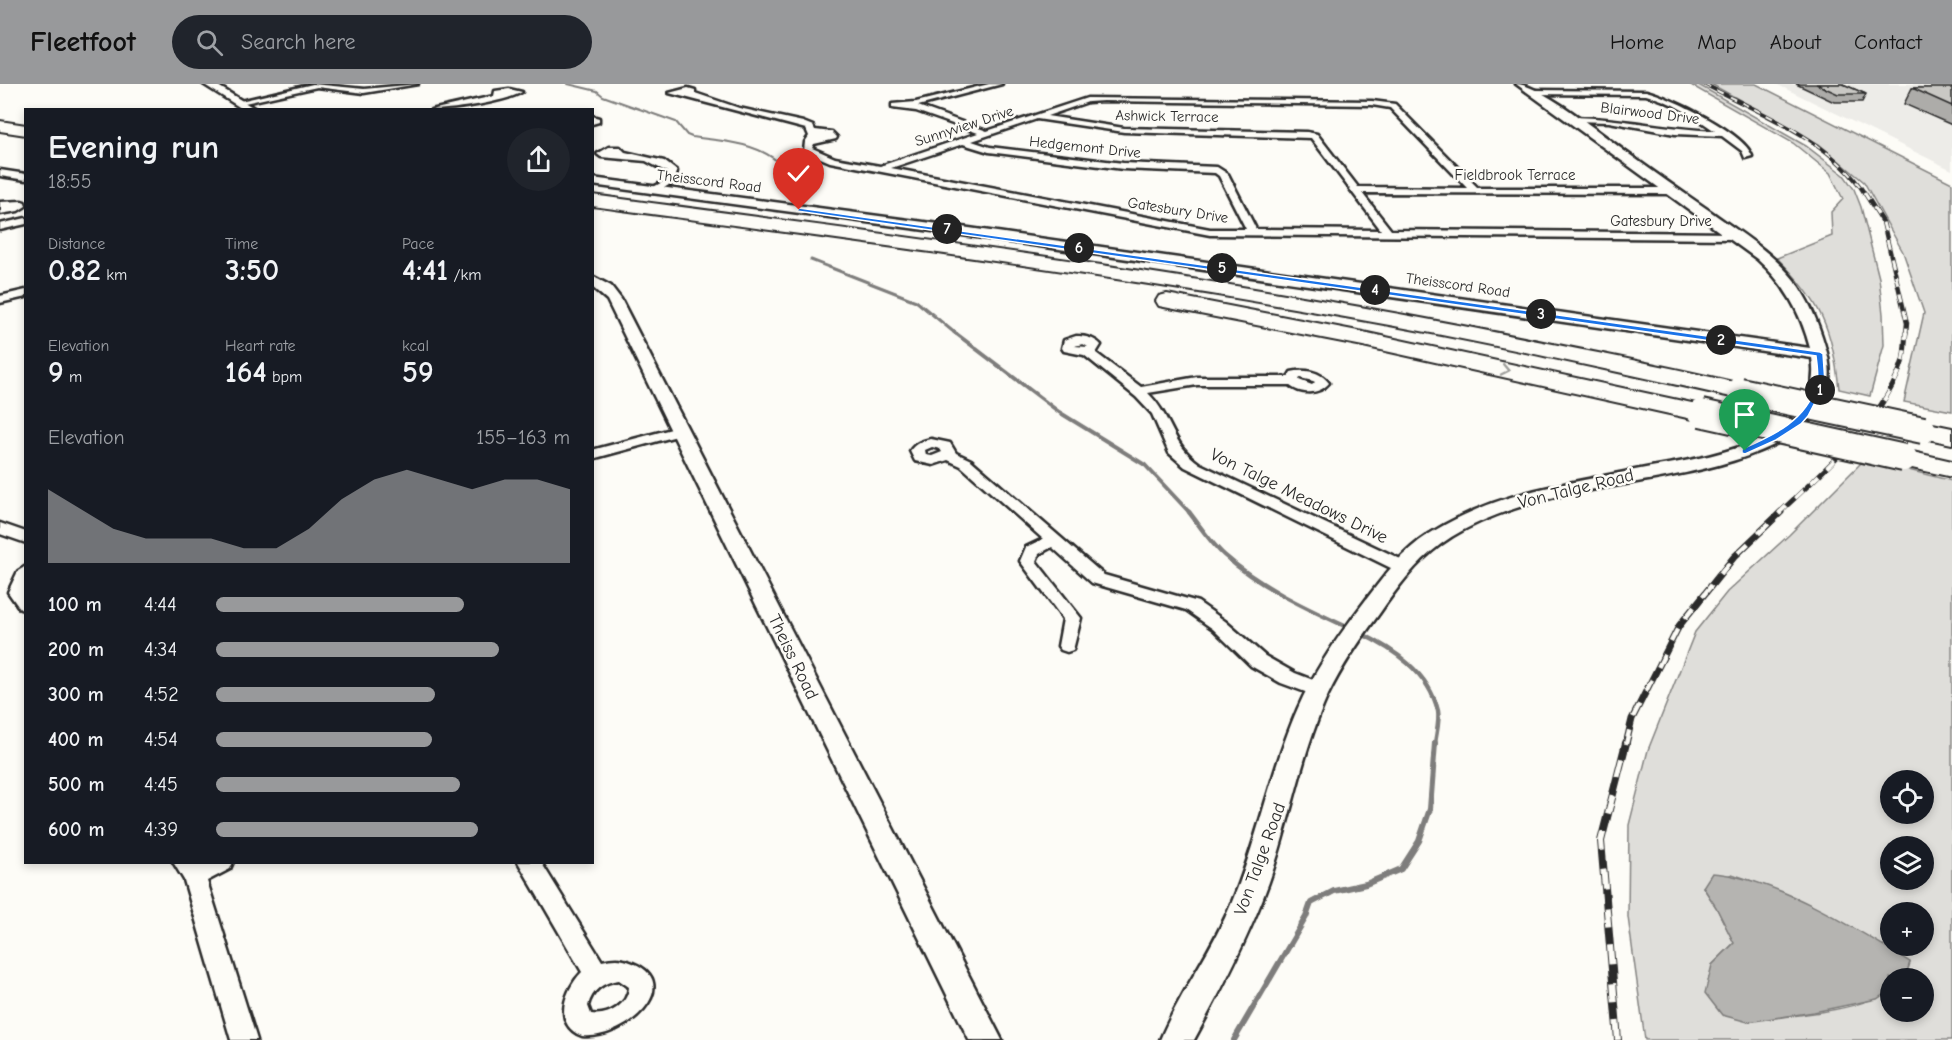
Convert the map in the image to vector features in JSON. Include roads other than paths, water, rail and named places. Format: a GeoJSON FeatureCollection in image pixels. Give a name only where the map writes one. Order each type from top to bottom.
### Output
{"type":"FeatureCollection","features":[{"type":"Feature","properties":{"kind":"highway"},"geometry":{"type":"LineString","coordinates":[[0,117],[24,121]]}},
{"type":"Feature","properties":{"kind":"highway"},"geometry":{"type":"LineString","coordinates":[[0,126],[24,130]]}},
{"type":"Feature","properties":{"kind":"highway"},"geometry":{"type":"LineString","coordinates":[[594,200],[1186,283],[1347,310],[1536,347],[1728,395],[1925,433],[1952,450]]}},
{"type":"Feature","properties":{"kind":"highway"},"geometry":{"type":"LineString","coordinates":[[594,210],[1037,273],[1095,288],[1374,341],[1728,395],[1925,433],[1952,436]]}},
{"type":"Feature","properties":{"kind":"highway"},"geometry":{"type":"LineString","coordinates":[[1925,433],[1952,469]]}},
{"type":"Feature","properties":{"kind":"street"},"geometry":{"type":"LineString","coordinates":[[208,84],[249,108]]}},
{"type":"Feature","properties":{"kind":"street"},"geometry":{"type":"LineString","coordinates":[[240,102],[321,85],[364,91],[414,84]]}},
{"type":"Feature","properties":{"kind":"street"},"geometry":{"type":"LineString","coordinates":[[985,133],[914,107],[998,84]]}},
{"type":"Feature","properties":{"kind":"street","name":"Von Talge Road"},"geometry":{"type":"LineString","coordinates":[[1176,1040],[1224,951],[1254,887],[1278,814],[1298,739],[1319,690],[1349,640],[1403,567],[1433,540],[1500,508],[1563,489],[1702,463],[1761,445],[1787,430],[1805,415],[1822,383],[1820,354],[1805,309],[1796,291],[1774,266],[1674,191],[1521,84]]}},
{"type":"Feature","properties":{"kind":"street"},"geometry":{"type":"LineString","coordinates":[[1534,92],[1646,93],[1662,97],[1725,134],[1746,150],[1748,156]]}},
{"type":"Feature","properties":{"kind":"street"},"geometry":{"type":"LineString","coordinates":[[689,94],[737,110],[800,124],[813,132],[829,134],[833,137],[809,142]]}},
{"type":"Feature","properties":{"kind":"street"},"geometry":{"type":"LineString","coordinates":[[444,108],[498,96]]}},
{"type":"Feature","properties":{"kind":"street","name":"Sunnyview Drive"},"geometry":{"type":"LineString","coordinates":[[881,168],[1087,100],[1378,103],[1392,106],[1475,190]]}},
{"type":"Feature","properties":{"kind":"street","name":"Ashwick Terrace"},"geometry":{"type":"LineString","coordinates":[[1036,117],[1089,127],[1124,130],[1299,133],[1315,138],[1389,234]]}},
{"type":"Feature","properties":{"kind":"street","name":"Blairwood Drive"},"geometry":{"type":"LineString","coordinates":[[1573,119],[1610,120],[1675,132],[1725,134]]}},
{"type":"Feature","properties":{"kind":"street"},"geometry":{"type":"LineString","coordinates":[[809,142],[813,132]]}},
{"type":"Feature","properties":{"kind":"street","name":"Hedgemont Drive"},"geometry":{"type":"LineString","coordinates":[[962,141],[989,149],[1123,166],[1217,170],[1222,174],[1252,234]]}},
{"type":"Feature","properties":{"kind":"street","name":"Gatesbury Drive"},"geometry":{"type":"LineString","coordinates":[[809,142],[807,149],[815,154],[1190,229],[1252,234],[1736,236]]}},
{"type":"Feature","properties":{"kind":"street"},"geometry":{"type":"LineString","coordinates":[[618,154],[658,162],[670,168],[672,171],[670,181],[653,191]]}},
{"type":"Feature","properties":{"kind":"street"},"geometry":{"type":"LineString","coordinates":[[0,173],[24,177]]}},
{"type":"Feature","properties":{"kind":"street","name":"Theisscord Road"},"geometry":{"type":"LineString","coordinates":[[594,181],[1820,354]]}},
{"type":"Feature","properties":{"kind":"street","name":"Fieldbrook Terrace"},"geometry":{"type":"LineString","coordinates":[[1356,190],[1674,191]]}},
{"type":"Feature","properties":{"kind":"street"},"geometry":{"type":"LineString","coordinates":[[0,205],[24,204]]}},
{"type":"Feature","properties":{"kind":"street"},"geometry":{"type":"LineString","coordinates":[[0,211],[15,209],[24,204]]}},
{"type":"Feature","properties":{"kind":"street"},"geometry":{"type":"LineString","coordinates":[[0,227],[24,221]]}},
{"type":"Feature","properties":{"kind":"street","name":"Theiss Road"},"geometry":{"type":"LineString","coordinates":[[594,281],[606,289],[614,299],[986,1040]]}},
{"type":"Feature","properties":{"kind":"street"},"geometry":{"type":"LineString","coordinates":[[0,300],[24,294]]}},
{"type":"Feature","properties":{"kind":"street","name":"Von Talge Meadows Drive"},"geometry":{"type":"LineString","coordinates":[[1088,352],[1138,391],[1158,413],[1174,448],[1199,470],[1403,567]]}},
{"type":"Feature","properties":{"kind":"street"},"geometry":{"type":"LineString","coordinates":[[1138,391],[1187,381],[1292,381]]}},
{"type":"Feature","properties":{"kind":"street"},"geometry":{"type":"LineString","coordinates":[[594,455],[645,448],[681,435]]}},
{"type":"Feature","properties":{"kind":"street"},"geometry":{"type":"LineString","coordinates":[[948,456],[966,463],[1098,579],[1192,606],[1210,618],[1258,661],[1288,678],[1319,690]]}},
{"type":"Feature","properties":{"kind":"street"},"geometry":{"type":"LineString","coordinates":[[0,528],[24,537]]}},
{"type":"Feature","properties":{"kind":"street"},"geometry":{"type":"LineString","coordinates":[[1053,540],[1032,551],[1028,561],[1072,618],[1067,646]]}},
{"type":"Feature","properties":{"kind":"street"},"geometry":{"type":"LineString","coordinates":[[24,576],[17,592],[24,602]]}},
{"type":"Feature","properties":{"kind":"street"},"geometry":{"type":"LineString","coordinates":[[214,864],[189,870],[244,1040]]}},
{"type":"Feature","properties":{"kind":"street"},"geometry":{"type":"LineString","coordinates":[[530,864],[597,975]]}},
{"type":"Feature","properties":{"kind":"waterway"},"geometry":{"type":"LineString","coordinates":[[568,84],[597,91],[603,96],[676,122],[687,135],[692,137],[737,143],[758,150],[781,164],[807,191]]}},
{"type":"Feature","properties":{"kind":"waterway"},"geometry":{"type":"LineString","coordinates":[[811,260],[916,301],[956,334]]}},
{"type":"Feature","properties":{"kind":"waterway"},"geometry":{"type":"LineString","coordinates":[[954,332],[1059,412],[1145,465],[1190,513]]}},
{"type":"Feature","properties":{"kind":"waterway"},"geometry":{"type":"LineString","coordinates":[[1189,512],[1215,545],[1238,567],[1284,596],[1349,628]]}},
{"type":"Feature","properties":{"kind":"waterway"},"geometry":{"type":"LineString","coordinates":[[1360,633],[1397,654],[1418,673],[1427,685],[1438,711],[1435,744]]}},
{"type":"Feature","properties":{"kind":"waterway"},"geometry":{"type":"LineString","coordinates":[[1234,1040],[1306,917],[1311,903],[1334,891],[1366,884],[1401,869],[1419,841],[1430,809],[1435,743]]}},
{"type":"Feature","properties":{"kind":"railway"},"geometry":{"type":"LineString","coordinates":[[1704,84],[1770,117],[1814,143],[1851,175],[1865,194]]}},
{"type":"Feature","properties":{"kind":"railway"},"geometry":{"type":"LineString","coordinates":[[1864,192],[1883,222],[1907,323],[1906,334]]}},
{"type":"Feature","properties":{"kind":"railway"},"geometry":{"type":"LineString","coordinates":[[1779,513],[1833,462],[1868,423],[1895,382],[1903,360],[1906,332]]}},
{"type":"Feature","properties":{"kind":"railway"},"geometry":{"type":"LineString","coordinates":[[1626,744],[1632,719],[1679,626],[1734,557],[1781,512]]}},
{"type":"Feature","properties":{"kind":"railway"},"geometry":{"type":"LineString","coordinates":[[1618,1040],[1601,841],[1626,743]]}}]}
